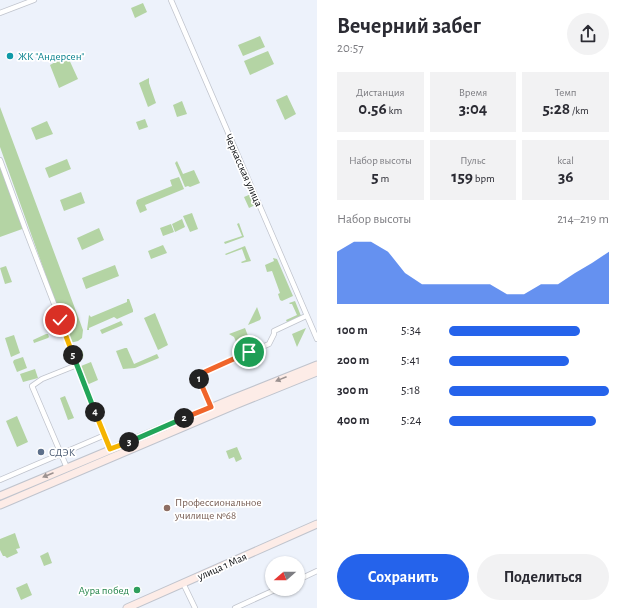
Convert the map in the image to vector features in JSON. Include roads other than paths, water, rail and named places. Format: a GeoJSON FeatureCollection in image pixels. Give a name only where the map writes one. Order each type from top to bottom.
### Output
{"type":"FeatureCollection","features":[{"type":"Feature","properties":{"kind":"street"},"geometry":{"type":"LineString","coordinates":[[0,13],[34,0]]}},
{"type":"Feature","properties":{"kind":"street","name":"Черкасская улица"},"geometry":{"type":"LineString","coordinates":[[171,0],[317,339]]}},
{"type":"Feature","properties":{"kind":"street"},"geometry":{"type":"LineString","coordinates":[[0,160],[110,449]]}},
{"type":"Feature","properties":{"kind":"street"},"geometry":{"type":"LineString","coordinates":[[213,411],[198,375],[269,344],[274,334],[274,330],[306,316]]}},
{"type":"Feature","properties":{"kind":"street"},"geometry":{"type":"LineString","coordinates":[[67,468],[32,386],[42,379],[77,365]]}},
{"type":"Feature","properties":{"kind":"street"},"geometry":{"type":"LineString","coordinates":[[0,505],[317,365]]}},
{"type":"Feature","properties":{"kind":"street"},"geometry":{"type":"LineString","coordinates":[[0,496],[110,449],[317,372]]}},
{"type":"Feature","properties":{"kind":"street"},"geometry":{"type":"LineString","coordinates":[[0,480],[105,435]]}},
{"type":"Feature","properties":{"kind":"street","name":"улица 1 Мая"},"geometry":{"type":"LineString","coordinates":[[127,608],[317,524]]}},
{"type":"Feature","properties":{"kind":"street"},"geometry":{"type":"LineString","coordinates":[[305,577],[317,571]]}},
{"type":"Feature","properties":{"kind":"street"},"geometry":{"type":"LineString","coordinates":[[183,584],[195,608]]}},
{"type":"Feature","properties":{"kind":"street"},"geometry":{"type":"LineString","coordinates":[[235,608],[265,594]]}},
{"type":"Feature","properties":{"kind":"place","name":"ЖК \"Андерсен\""},"geometry":{"type":"Point","coordinates":[10,56]}},
{"type":"Feature","properties":{"kind":"place","name":"СДЭК"},"geometry":{"type":"Point","coordinates":[41,452]}},
{"type":"Feature","properties":{"kind":"place","name":"Профессиональное училище №68"},"geometry":{"type":"Point","coordinates":[167,508]}},
{"type":"Feature","properties":{"kind":"place","name":"Аура побед"},"geometry":{"type":"Point","coordinates":[137,590]}}]}
